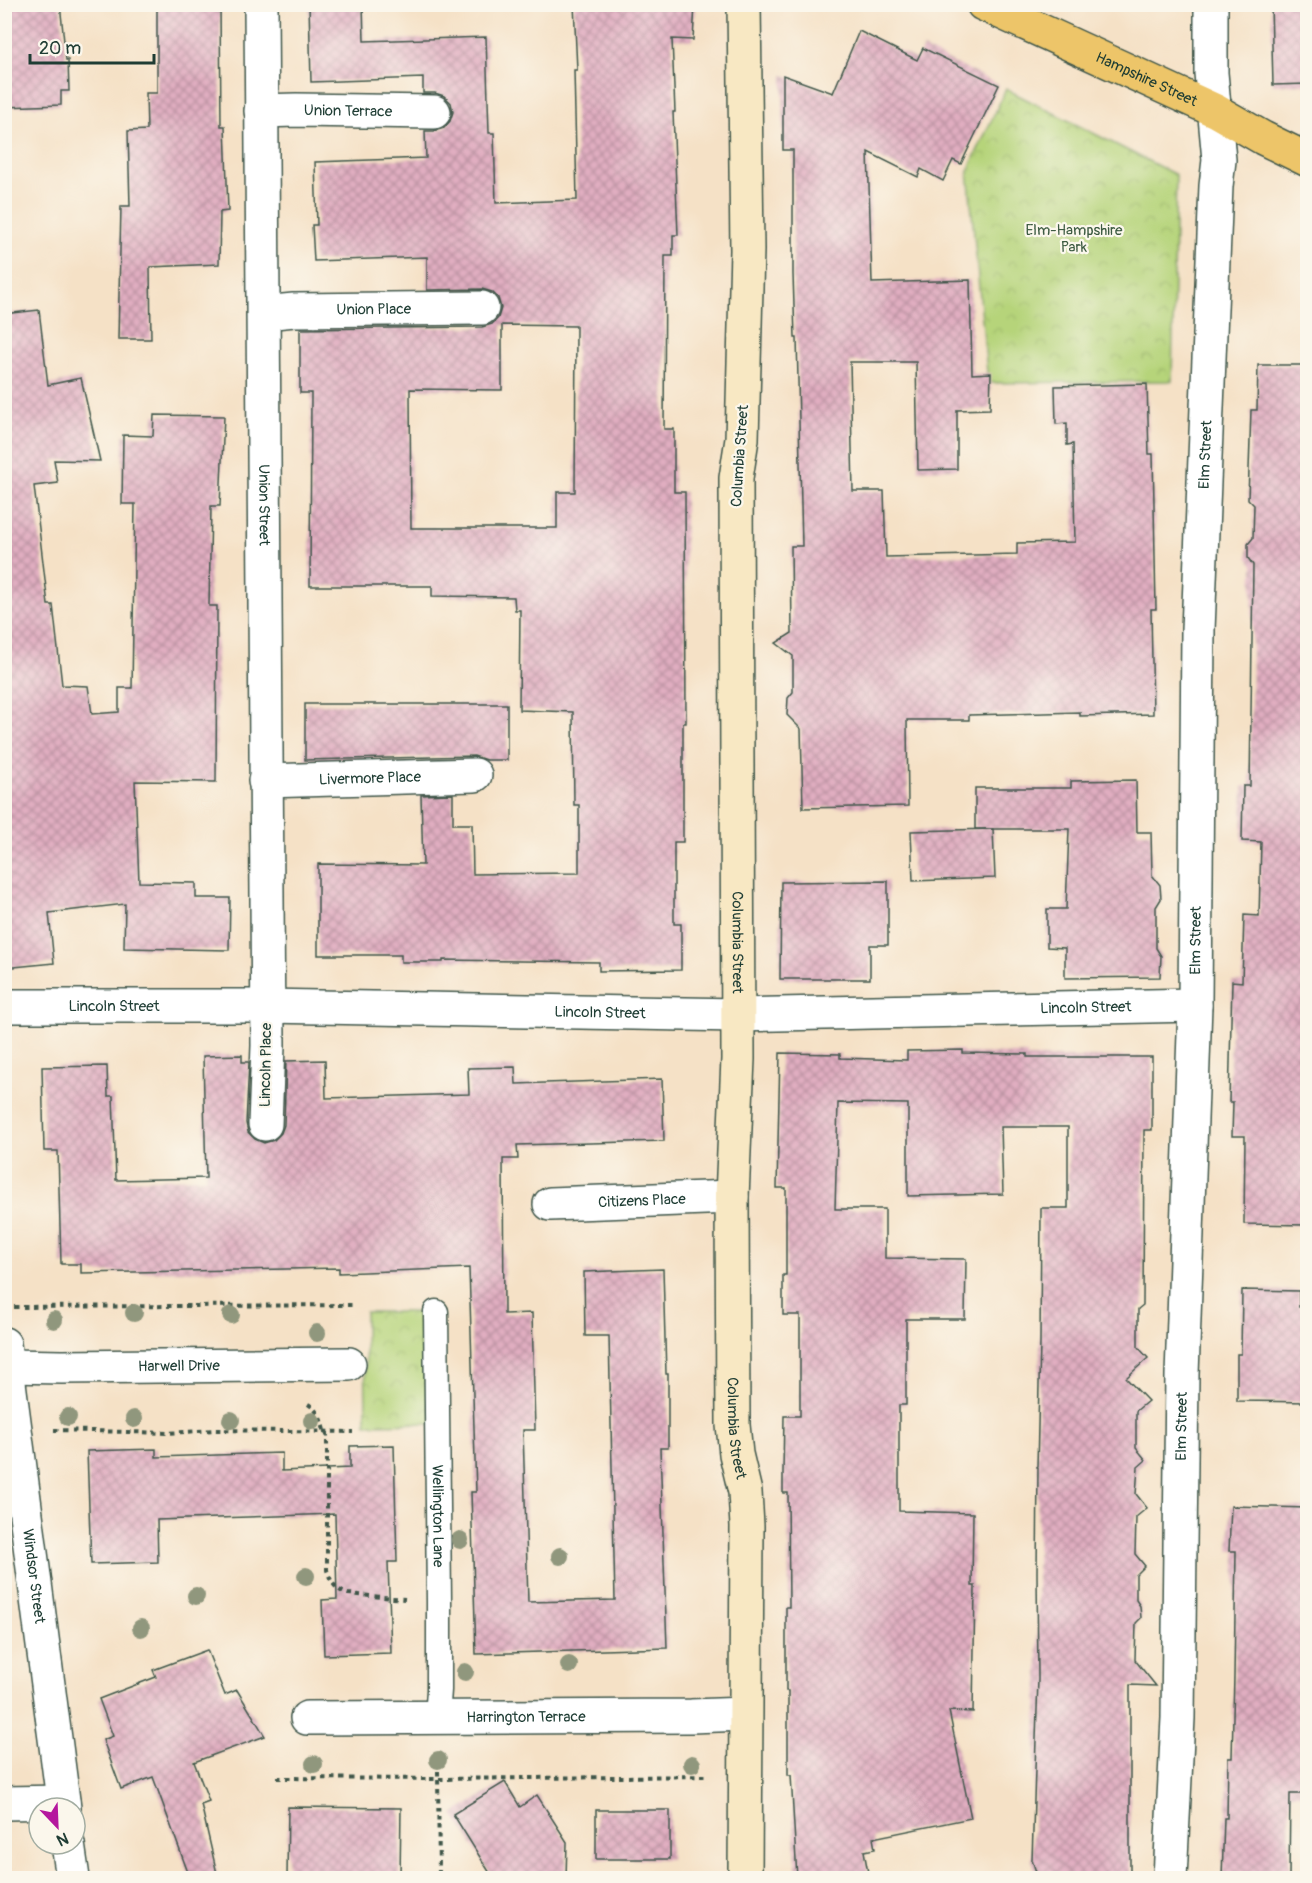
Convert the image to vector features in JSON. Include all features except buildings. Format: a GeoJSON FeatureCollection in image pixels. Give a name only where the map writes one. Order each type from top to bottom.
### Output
{"type":"FeatureCollection","features":[{"type":"Feature","properties":{"kind":"main road","name":"Columbia Street"},"geometry":{"type":"LineString","coordinates":[[744,4],[747,250],[742,439],[736,478],[738,1059],[732,1197],[734,1440],[745,1492],[747,1526],[745,1878]]}},
{"type":"Feature","properties":{"kind":"main road","name":"Hampshire Street"},"geometry":{"type":"LineString","coordinates":[[983,4],[1216,111],[1308,160]]}},
{"type":"Feature","properties":{"kind":"street","name":"Union Street"},"geometry":{"type":"LineString","coordinates":[[261,4],[266,1006]]}},
{"type":"Feature","properties":{"kind":"street","name":"Elm Street"},"geometry":{"type":"LineString","coordinates":[[1170,1878],[1178,1718],[1182,1375],[1195,1005],[1198,630],[1219,160],[1211,73],[1211,4]]}},
{"type":"Feature","properties":{"kind":"street","name":"Union Terrace"},"geometry":{"type":"LineString","coordinates":[[261,111],[434,112]]}},
{"type":"Feature","properties":{"kind":"street","name":"Union Place"},"geometry":{"type":"LineString","coordinates":[[264,313],[294,310],[482,308]]}},
{"type":"Feature","properties":{"kind":"street","name":"Livermore Place"},"geometry":{"type":"LineString","coordinates":[[266,781],[475,775]]}},
{"type":"Feature","properties":{"kind":"street","name":"Lincoln Street"},"geometry":{"type":"LineString","coordinates":[[4,1006],[266,1006],[738,1015],[1195,1005]]}},
{"type":"Feature","properties":{"kind":"street","name":"Lincoln Place"},"geometry":{"type":"LineString","coordinates":[[266,1006],[268,1046],[266,1124]]}},
{"type":"Feature","properties":{"kind":"street","name":"Citizens Place"},"geometry":{"type":"LineString","coordinates":[[550,1204],[732,1197]]}},
{"type":"Feature","properties":{"kind":"street","name":"Wellington Lane"},"geometry":{"type":"LineString","coordinates":[[436,1312],[439,1602],[437,1718]]}},
{"type":"Feature","properties":{"kind":"street","name":"Harwell Drive"},"geometry":{"type":"LineString","coordinates":[[6,1355],[62,1367],[349,1364]]}},
{"type":"Feature","properties":{"kind":"street","name":"Windsor Street"},"geometry":{"type":"LineString","coordinates":[[6,1355],[62,1796]]}},
{"type":"Feature","properties":{"kind":"street","name":"Harrington Terrace"},"geometry":{"type":"LineString","coordinates":[[307,1718],[745,1714]]}},
{"type":"Feature","properties":{"kind":"street"},"geometry":{"type":"LineString","coordinates":[[4,1803],[27,1804]]}},
{"type":"Feature","properties":{"kind":"street"},"geometry":{"type":"LineString","coordinates":[[70,1856],[73,1878]]}},
{"type":"Feature","properties":{"kind":"path"},"geometry":{"type":"LineString","coordinates":[[4,1307],[353,1305]]}},
{"type":"Feature","properties":{"kind":"path"},"geometry":{"type":"LineString","coordinates":[[305,1402],[313,1407],[322,1423],[328,1444],[327,1570],[332,1583],[339,1591],[348,1594],[401,1597],[417,1603],[439,1602]]}},
{"type":"Feature","properties":{"kind":"path"},"geometry":{"type":"LineString","coordinates":[[55,1430],[168,1433],[215,1430],[354,1432]]}},
{"type":"Feature","properties":{"kind":"path"},"geometry":{"type":"LineString","coordinates":[[438,1771],[439,1878]]}},
{"type":"Feature","properties":{"kind":"path"},"geometry":{"type":"LineString","coordinates":[[277,1778],[710,1776],[744,1778]]}},
{"type":"Feature","properties":{"kind":"green space","name":"Elm-Hampshire Park"},"geometry":{"type":"Polygon","coordinates":[[[1006,89],[1176,175],[1172,381],[988,383],[968,171],[1006,89]]]}},
{"type":"Feature","properties":{"kind":"green space"},"geometry":{"type":"Polygon","coordinates":[[[365,1312],[436,1312],[437,1423],[366,1424],[365,1312]]]}}]}
